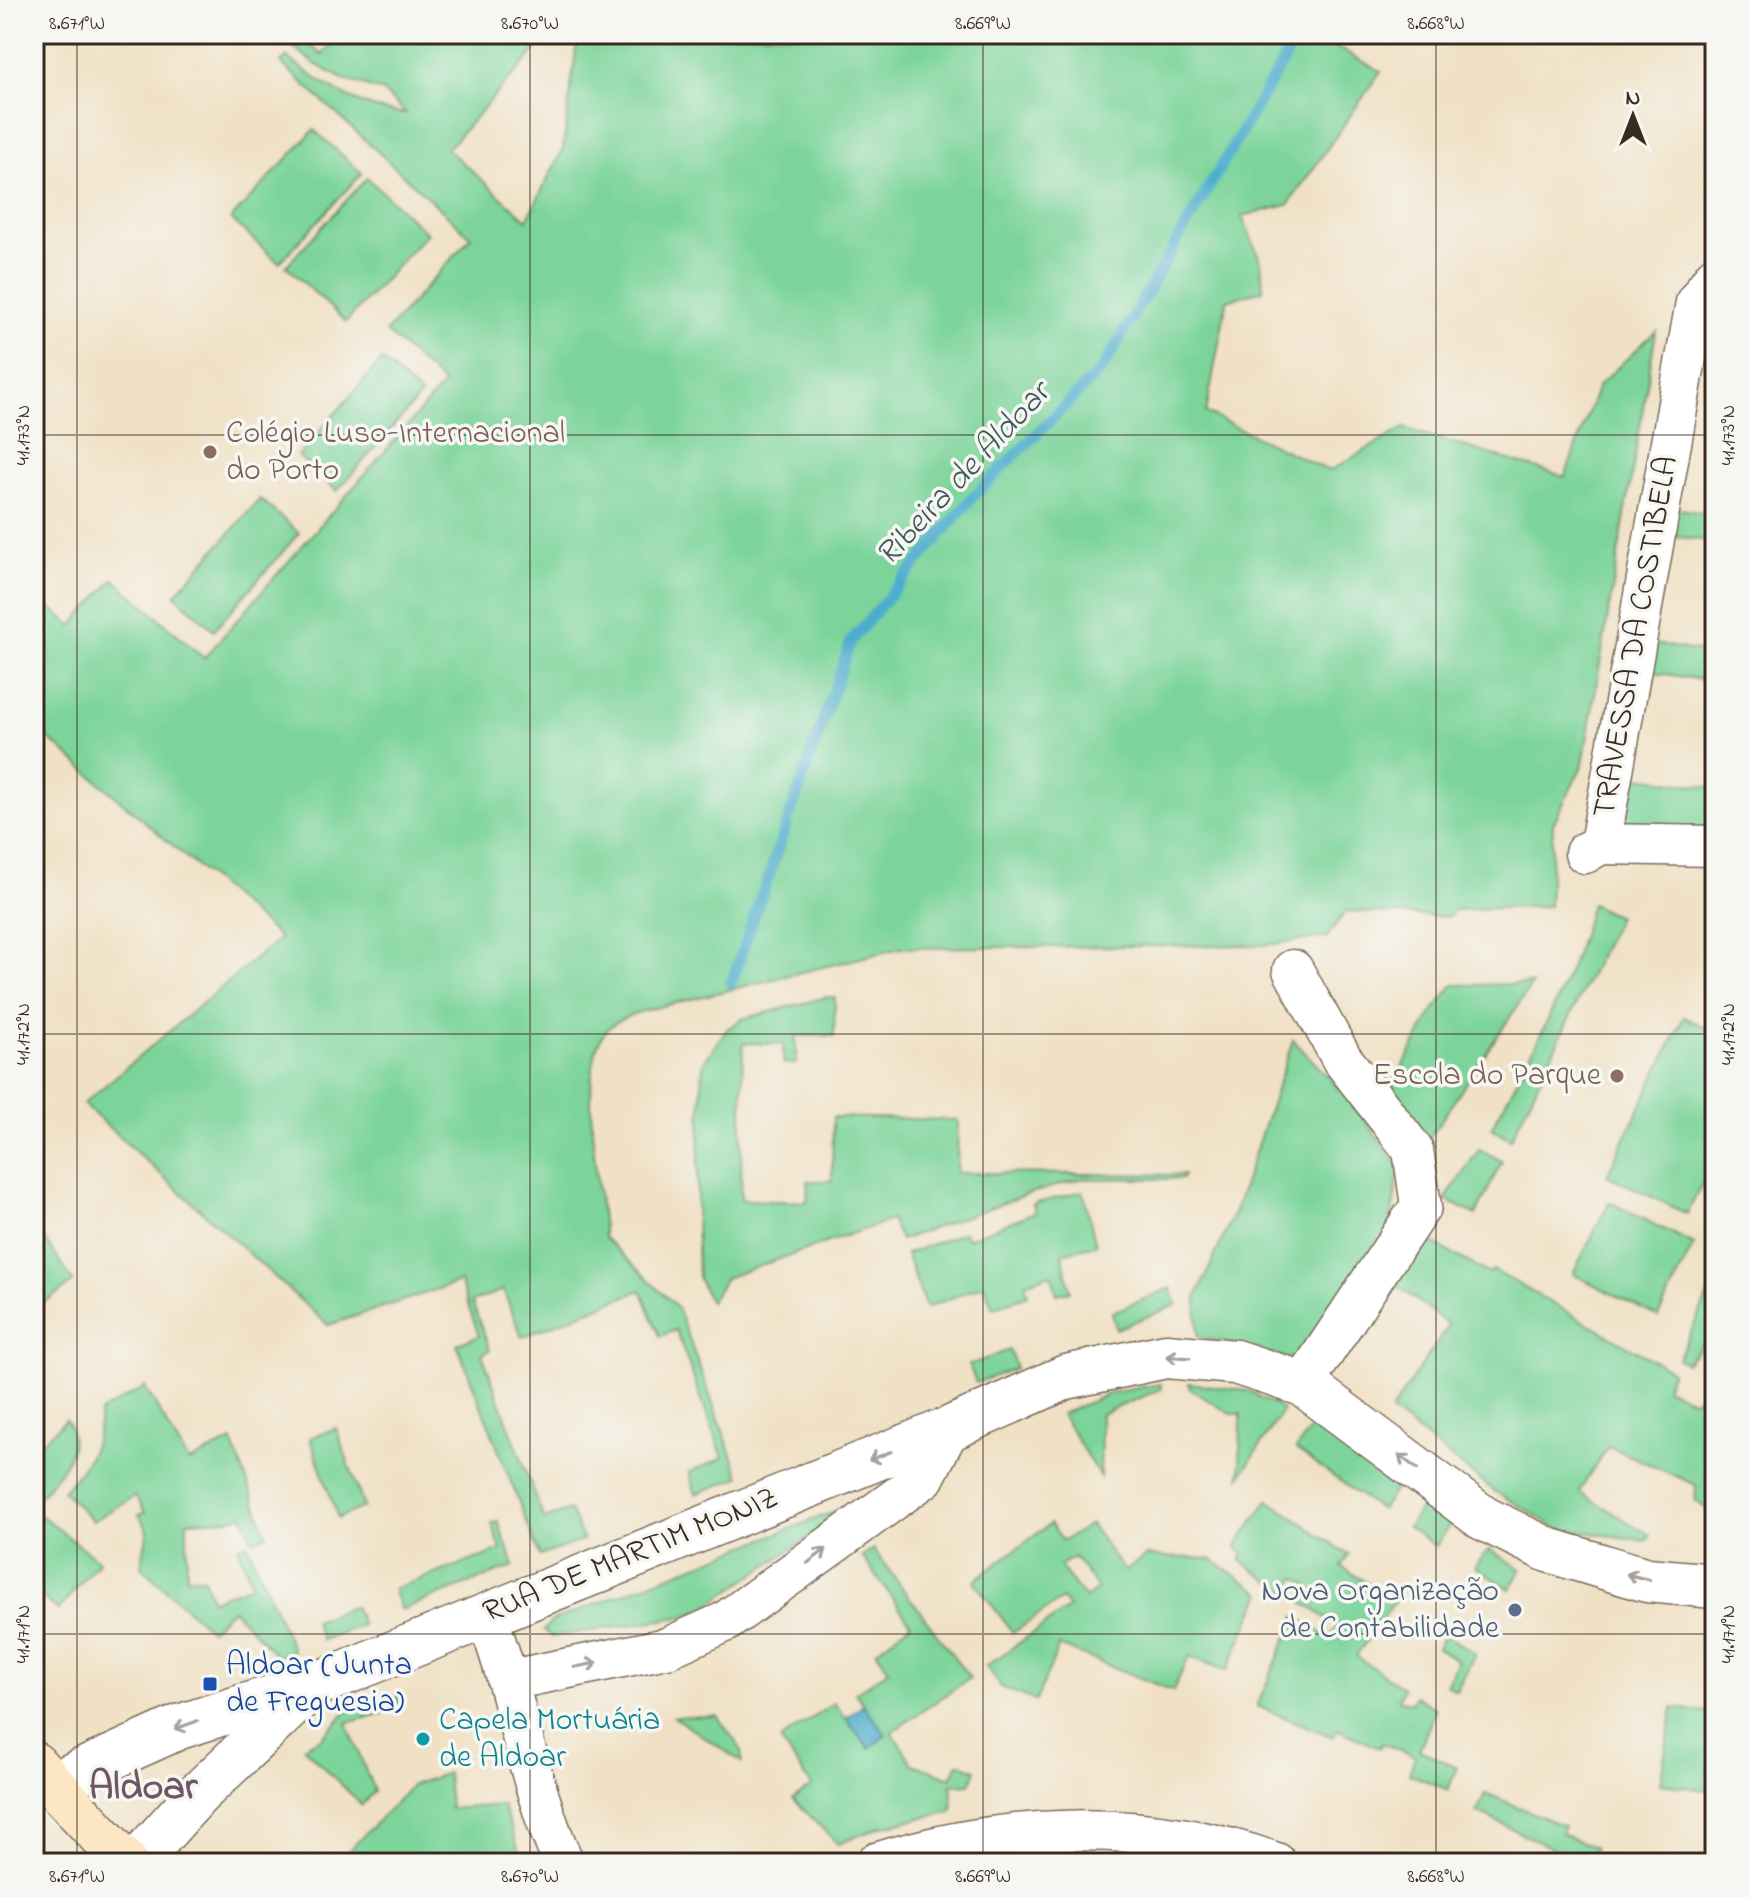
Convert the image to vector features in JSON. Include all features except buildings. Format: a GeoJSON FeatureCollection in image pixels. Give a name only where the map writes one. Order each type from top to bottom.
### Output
{"type":"FeatureCollection","features":[{"type":"Feature","properties":{"kind":"main road"},"geometry":{"type":"LineString","coordinates":[[44,1774],[126,1863]]}},
{"type":"Feature","properties":{"kind":"street","name":"TRAVESSA DA COSTIBELA"},"geometry":{"type":"LineString","coordinates":[[1715,279],[1696,302],[1593,848],[1715,846]]}},
{"type":"Feature","properties":{"kind":"street"},"geometry":{"type":"LineString","coordinates":[[1293,970],[1342,1059],[1413,1150],[1421,1206],[1303,1384]]}},
{"type":"Feature","properties":{"kind":"street","name":"RUA DE MARTIM MONIZ"},"geometry":{"type":"LineString","coordinates":[[44,1774],[314,1685],[949,1429],[1066,1377],[1166,1356],[1235,1362],[1303,1384],[1496,1526],[1548,1550],[1647,1580],[1715,1586]]}},
{"type":"Feature","properties":{"kind":"street"},"geometry":{"type":"LineString","coordinates":[[510,1680],[667,1648],[725,1622],[924,1478],[949,1429]]}},
{"type":"Feature","properties":{"kind":"street"},"geometry":{"type":"LineString","coordinates":[[486,1615],[510,1680],[550,1833],[564,1863]]}},
{"type":"Feature","properties":{"kind":"street"},"geometry":{"type":"LineString","coordinates":[[136,1863],[198,1794],[314,1685]]}},
{"type":"Feature","properties":{"kind":"street"},"geometry":{"type":"LineString","coordinates":[[876,1863],[923,1848],[988,1835],[1077,1830],[1142,1834],[1228,1847],[1276,1863]]}},
{"type":"Feature","properties":{"kind":"green space"},"geometry":{"type":"Polygon","coordinates":[[[277,34],[298,34],[322,55],[330,45],[318,34],[550,34],[447,149],[527,220],[563,149],[578,34],[1312,34],[1381,71],[1288,205],[1242,216],[1261,262],[1263,290],[1227,300],[1206,413],[1329,471],[1404,428],[1565,477],[1598,386],[1656,331],[1583,764],[1553,824],[1549,906],[1454,910],[1448,917],[1346,911],[1327,937],[1264,945],[901,948],[639,1012],[616,1022],[600,1040],[591,1082],[593,1136],[604,1237],[677,1307],[740,1477],[696,1494],[689,1473],[723,1458],[676,1330],[660,1336],[641,1290],[522,1337],[503,1290],[472,1302],[490,1350],[482,1354],[544,1519],[570,1510],[583,1540],[540,1556],[457,1344],[479,1336],[460,1282],[328,1325],[83,1104],[280,938],[34,726],[34,602],[38,597],[72,626],[114,579],[204,658],[444,384],[386,332],[471,237],[281,63],[287,57],[328,86],[359,102],[391,112],[406,113],[382,91],[343,79],[315,64],[277,34]]]}},
{"type":"Feature","properties":{"kind":"green space"},"geometry":{"type":"Polygon","coordinates":[[[314,130],[362,173],[279,263],[231,219],[314,130]]]}},
{"type":"Feature","properties":{"kind":"green space"},"geometry":{"type":"Polygon","coordinates":[[[367,178],[427,233],[346,322],[286,266],[367,178]]]}},
{"type":"Feature","properties":{"kind":"green space"},"geometry":{"type":"Polygon","coordinates":[[[382,360],[421,395],[337,491],[298,456],[382,360]]]}},
{"type":"Feature","properties":{"kind":"green space"},"geometry":{"type":"Polygon","coordinates":[[[260,499],[299,533],[214,630],[175,595],[260,499]]]}},
{"type":"Feature","properties":{"kind":"green space"},"geometry":{"type":"Polygon","coordinates":[[[1670,507],[1715,515],[1715,542],[1673,536],[1670,507]]]}},
{"type":"Feature","properties":{"kind":"green space"},"geometry":{"type":"Polygon","coordinates":[[[1649,643],[1715,654],[1715,682],[1653,672],[1649,689],[1640,688],[1649,643]]]}},
{"type":"Feature","properties":{"kind":"green space"},"geometry":{"type":"Polygon","coordinates":[[[1626,775],[1715,788],[1715,835],[1615,830],[1626,775]]]}},
{"type":"Feature","properties":{"kind":"green space"},"geometry":{"type":"Polygon","coordinates":[[[1591,904],[1618,917],[1511,1139],[1491,1128],[1561,991],[1591,904]]]}},
{"type":"Feature","properties":{"kind":"green space"},"geometry":{"type":"Polygon","coordinates":[[[1532,984],[1426,1143],[1391,1088],[1431,1015],[1453,985],[1532,984]]]}},
{"type":"Feature","properties":{"kind":"green space"},"geometry":{"type":"Polygon","coordinates":[[[827,997],[835,998],[834,1036],[796,1036],[796,1064],[783,1063],[783,1044],[743,1043],[741,1200],[807,1202],[808,1181],[832,1181],[833,1117],[958,1120],[957,1173],[1184,1175],[1182,1179],[1080,1179],[1031,1193],[900,1240],[891,1220],[725,1278],[710,1302],[698,1278],[696,1218],[703,1063],[726,1030],[742,1019],[827,997]]]}},
{"type":"Feature","properties":{"kind":"green space"},"geometry":{"type":"Polygon","coordinates":[[[1684,1017],[1715,1032],[1715,1158],[1687,1214],[1607,1175],[1684,1017]]]}},
{"type":"Feature","properties":{"kind":"green space"},"geometry":{"type":"Polygon","coordinates":[[[1293,1040],[1347,1097],[1400,1167],[1390,1227],[1298,1357],[1286,1358],[1198,1336],[1196,1298],[1235,1211],[1293,1040]]]}},
{"type":"Feature","properties":{"kind":"green space"},"geometry":{"type":"Polygon","coordinates":[[[1479,1149],[1502,1161],[1476,1215],[1445,1200],[1479,1149]]]}},
{"type":"Feature","properties":{"kind":"green space"},"geometry":{"type":"Polygon","coordinates":[[[1083,1191],[1096,1245],[1062,1253],[1070,1291],[1057,1294],[1051,1274],[1025,1283],[1028,1295],[993,1308],[984,1285],[926,1308],[906,1254],[964,1232],[967,1239],[1035,1212],[1033,1204],[1083,1191]]]}},
{"type":"Feature","properties":{"kind":"green space"},"geometry":{"type":"Polygon","coordinates":[[[1609,1202],[1694,1244],[1658,1317],[1573,1274],[1609,1202]]]}},
{"type":"Feature","properties":{"kind":"green space"},"geometry":{"type":"Polygon","coordinates":[[[34,1224],[74,1282],[34,1309],[34,1224]]]}},
{"type":"Feature","properties":{"kind":"green space"},"geometry":{"type":"Polygon","coordinates":[[[1420,1236],[1490,1274],[1493,1270],[1672,1371],[1665,1388],[1693,1400],[1715,1391],[1715,1405],[1710,1407],[1705,1432],[1715,1429],[1715,1516],[1695,1500],[1696,1485],[1608,1446],[1579,1492],[1650,1535],[1646,1541],[1557,1528],[1494,1491],[1391,1411],[1449,1325],[1390,1280],[1420,1236]]]}},
{"type":"Feature","properties":{"kind":"green space"},"geometry":{"type":"Polygon","coordinates":[[[1715,1281],[1715,1331],[1686,1363],[1678,1359],[1715,1281]]]}},
{"type":"Feature","properties":{"kind":"green space"},"geometry":{"type":"Polygon","coordinates":[[[1171,1288],[1177,1305],[1116,1329],[1112,1312],[1171,1288]]]}},
{"type":"Feature","properties":{"kind":"green space"},"geometry":{"type":"Polygon","coordinates":[[[1009,1350],[1016,1368],[976,1383],[969,1365],[1009,1350]]]}},
{"type":"Feature","properties":{"kind":"green space"},"geometry":{"type":"Polygon","coordinates":[[[1189,1383],[1249,1391],[1283,1410],[1240,1477],[1241,1414],[1231,1414],[1190,1389],[1189,1383]]]}},
{"type":"Feature","properties":{"kind":"green space"},"geometry":{"type":"Polygon","coordinates":[[[1161,1384],[1161,1389],[1101,1414],[1100,1477],[1061,1414],[1111,1393],[1161,1384]]]}},
{"type":"Feature","properties":{"kind":"green space"},"geometry":{"type":"Polygon","coordinates":[[[145,1387],[189,1462],[232,1441],[267,1535],[253,1541],[243,1515],[232,1519],[187,1521],[187,1577],[204,1578],[212,1600],[252,1585],[238,1547],[247,1543],[293,1651],[278,1657],[232,1609],[210,1630],[141,1567],[148,1530],[139,1515],[145,1512],[135,1496],[93,1521],[63,1491],[90,1455],[100,1412],[145,1387]]]}},
{"type":"Feature","properties":{"kind":"green space"},"geometry":{"type":"Polygon","coordinates":[[[66,1419],[71,1431],[69,1454],[58,1475],[34,1503],[34,1450],[66,1419]]]}},
{"type":"Feature","properties":{"kind":"green space"},"geometry":{"type":"Polygon","coordinates":[[[1312,1426],[1398,1485],[1381,1510],[1296,1450],[1312,1426]]]}},
{"type":"Feature","properties":{"kind":"green space"},"geometry":{"type":"Polygon","coordinates":[[[336,1428],[364,1507],[338,1518],[310,1438],[336,1428]]]}},
{"type":"Feature","properties":{"kind":"green space"},"geometry":{"type":"Polygon","coordinates":[[[1268,1500],[1349,1555],[1341,1566],[1395,1601],[1356,1656],[1403,1688],[1399,1699],[1411,1703],[1415,1696],[1436,1709],[1419,1750],[1457,1767],[1448,1790],[1409,1774],[1415,1756],[1382,1743],[1379,1748],[1337,1729],[1333,1737],[1257,1706],[1296,1616],[1329,1638],[1338,1627],[1300,1600],[1309,1586],[1296,1578],[1286,1593],[1240,1560],[1244,1554],[1236,1547],[1268,1500]]]}},
{"type":"Feature","properties":{"kind":"green space"},"geometry":{"type":"Polygon","coordinates":[[[1424,1503],[1451,1523],[1436,1546],[1408,1527],[1424,1503]]]}},
{"type":"Feature","properties":{"kind":"green space"},"geometry":{"type":"Polygon","coordinates":[[[846,1507],[846,1512],[707,1606],[686,1616],[552,1637],[544,1630],[552,1621],[846,1507]]]}},
{"type":"Feature","properties":{"kind":"green space"},"geometry":{"type":"Polygon","coordinates":[[[42,1516],[99,1561],[58,1610],[34,1590],[34,1527],[42,1516]]]}},
{"type":"Feature","properties":{"kind":"green space"},"geometry":{"type":"Polygon","coordinates":[[[498,1522],[514,1566],[401,1610],[393,1589],[501,1550],[492,1524],[498,1522]]]}},
{"type":"Feature","properties":{"kind":"green space"},"geometry":{"type":"Polygon","coordinates":[[[1050,1524],[1063,1541],[1090,1524],[1124,1571],[1146,1556],[1211,1559],[1262,1593],[1227,1671],[1189,1656],[1173,1691],[1059,1646],[1036,1701],[1001,1687],[986,1666],[1069,1608],[1062,1599],[1013,1633],[974,1581],[1050,1524]],[[1074,1557],[1060,1566],[1085,1598],[1098,1589],[1074,1557]]]}},
{"type":"Feature","properties":{"kind":"green space"},"geometry":{"type":"Polygon","coordinates":[[[873,1549],[970,1678],[892,1732],[913,1764],[951,1778],[958,1763],[976,1770],[970,1784],[951,1785],[953,1811],[880,1827],[838,1844],[793,1799],[812,1786],[780,1740],[834,1703],[868,1747],[886,1735],[855,1693],[889,1670],[876,1651],[911,1624],[862,1556],[873,1549]]]}},
{"type":"Feature","properties":{"kind":"green space"},"geometry":{"type":"Polygon","coordinates":[[[1489,1549],[1521,1569],[1510,1589],[1475,1567],[1489,1549]]]}},
{"type":"Feature","properties":{"kind":"green space"},"geometry":{"type":"Polygon","coordinates":[[[354,1606],[362,1625],[322,1640],[314,1621],[354,1606]]]}},
{"type":"Feature","properties":{"kind":"green space"},"geometry":{"type":"Polygon","coordinates":[[[1445,1634],[1475,1654],[1456,1691],[1446,1685],[1458,1661],[1437,1648],[1445,1634]]]}},
{"type":"Feature","properties":{"kind":"green space"},"geometry":{"type":"Polygon","coordinates":[[[398,1695],[402,1708],[347,1723],[374,1791],[362,1805],[303,1747],[321,1738],[348,1711],[398,1695]]]}},
{"type":"Feature","properties":{"kind":"green space"},"geometry":{"type":"Polygon","coordinates":[[[1673,1708],[1715,1713],[1707,1790],[1660,1784],[1673,1708]]]}},
{"type":"Feature","properties":{"kind":"green space"},"geometry":{"type":"Polygon","coordinates":[[[717,1716],[741,1749],[742,1762],[674,1717],[717,1716]]]}},
{"type":"Feature","properties":{"kind":"green space"},"geometry":{"type":"Polygon","coordinates":[[[447,1773],[450,1809],[502,1805],[524,1863],[337,1863],[412,1785],[447,1773]]]}},
{"type":"Feature","properties":{"kind":"green space"},"geometry":{"type":"Polygon","coordinates":[[[1485,1793],[1564,1826],[1561,1834],[1595,1847],[1589,1863],[1572,1863],[1553,1854],[1554,1849],[1477,1812],[1485,1793]]]}},
{"type":"Feature","properties":{"kind":"water"},"geometry":{"type":"Polygon","coordinates":[[[864,1705],[886,1735],[869,1748],[846,1718],[864,1705]]]}},
{"type":"Feature","properties":{"kind":"waterway","name":"Ribeira de Aldoar"},"geometry":{"type":"LineString","coordinates":[[731,983],[851,641],[972,498],[1102,369],[1299,34]]}},
{"type":"Feature","properties":{"kind":"place","name":"Colégio Luso-Internacional do Porto"},"geometry":{"type":"Point","coordinates":[210,452]}},
{"type":"Feature","properties":{"kind":"place","name":"Escola do Parque"},"geometry":{"type":"Point","coordinates":[1617,1076]}},
{"type":"Feature","properties":{"kind":"place","name":"Nova Organização de Contabilidade"},"geometry":{"type":"Point","coordinates":[1515,1610]}},
{"type":"Feature","properties":{"kind":"place","name":"Aldoar (Junta de Freguesia)"},"geometry":{"type":"Point","coordinates":[210,1684]}},
{"type":"Feature","properties":{"kind":"place","name":"Capela Mortuária de Aldoar"},"geometry":{"type":"Point","coordinates":[423,1739]}},
{"type":"Feature","properties":{"kind":"district","name":"Aldoar"},"geometry":{"type":"Point","coordinates":[143,1788]}}]}
